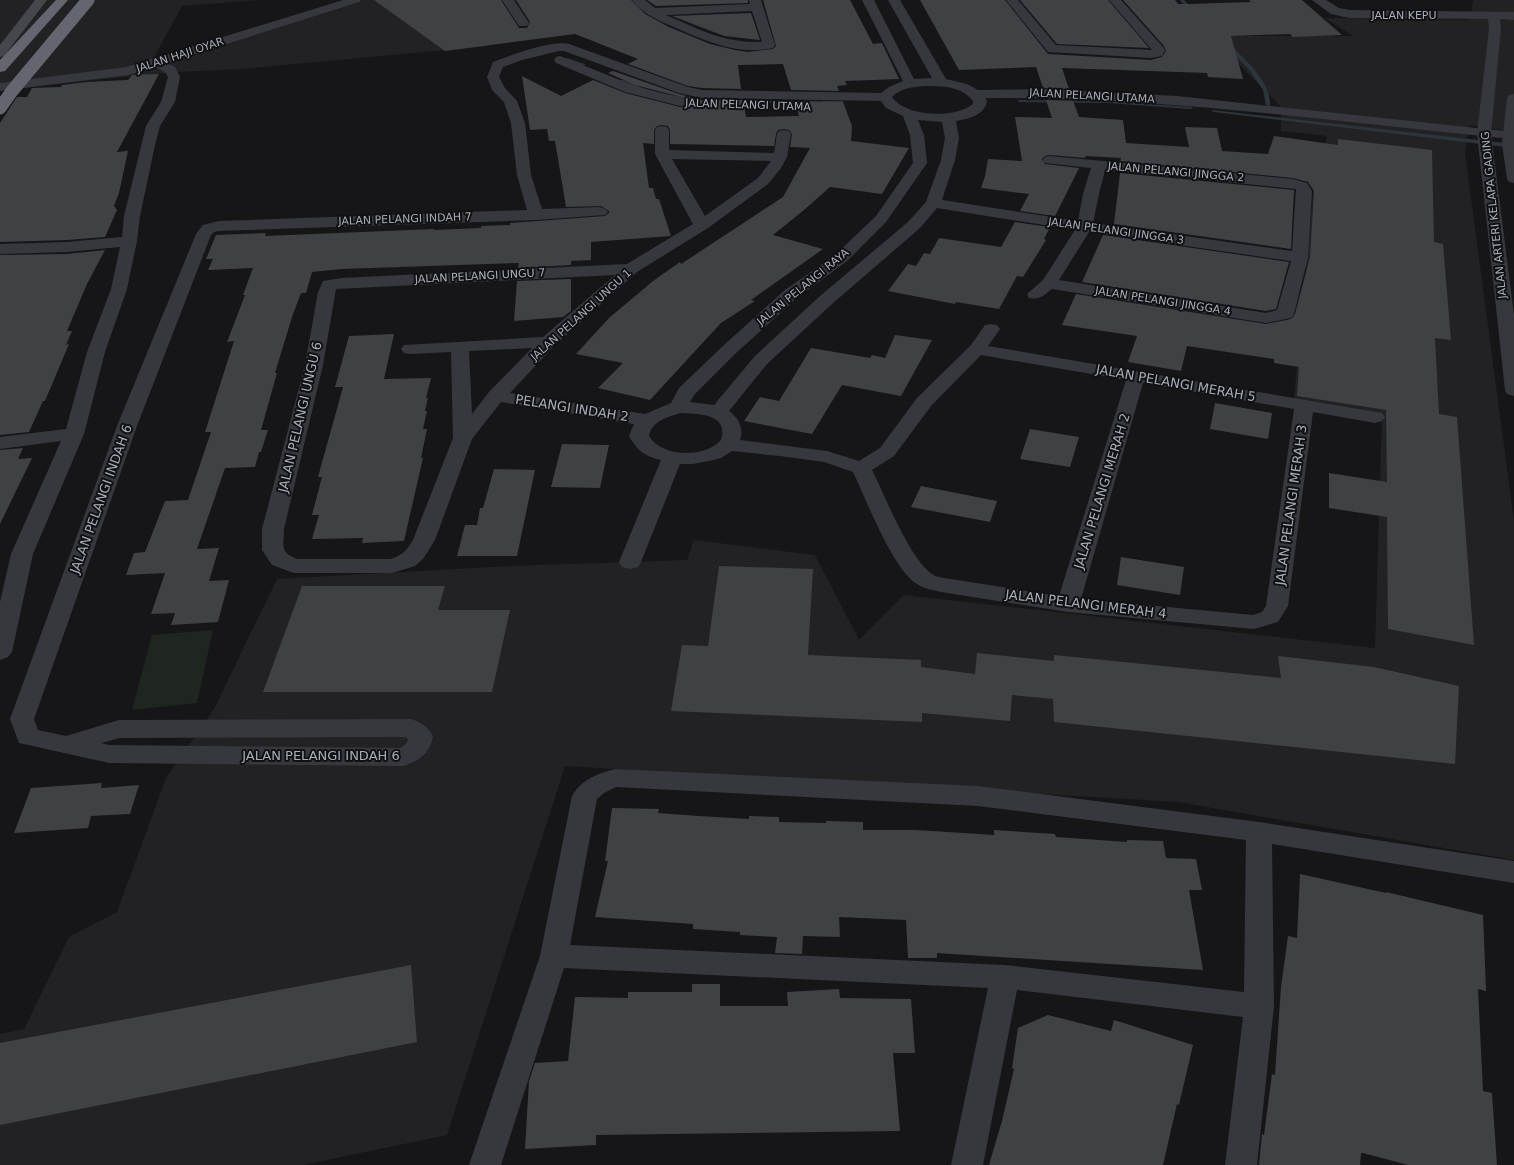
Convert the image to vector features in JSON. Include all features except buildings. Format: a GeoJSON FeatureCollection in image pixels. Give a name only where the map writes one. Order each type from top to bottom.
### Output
{"type":"FeatureCollection","features":[{"type":"Feature","properties":{"kind":"highway"},"geometry":{"type":"LineString","coordinates":[[0,68],[62,0]]}},
{"type":"Feature","properties":{"kind":"highway"},"geometry":{"type":"LineString","coordinates":[[0,108],[88,0]]}},
{"type":"Feature","properties":{"kind":"main road"},"geometry":{"type":"LineString","coordinates":[[0,53],[41,0]]}},
{"type":"Feature","properties":{"kind":"street","name":"JALAN HAJI OYAR"},"geometry":{"type":"LineString","coordinates":[[0,87],[113,74],[157,62],[355,0]]}},
{"type":"Feature","properties":{"kind":"street"},"geometry":{"type":"LineString","coordinates":[[508,0],[524,23]]}},
{"type":"Feature","properties":{"kind":"street"},"geometry":{"type":"LineString","coordinates":[[638,0],[652,12],[656,15],[729,44],[759,46],[769,45],[756,4],[652,12]]}},
{"type":"Feature","properties":{"kind":"street"},"geometry":{"type":"LineString","coordinates":[[868,0],[910,83]]}},
{"type":"Feature","properties":{"kind":"street"},"geometry":{"type":"LineString","coordinates":[[894,0],[941,82]]}},
{"type":"Feature","properties":{"kind":"street"},"geometry":{"type":"LineString","coordinates":[[1012,0],[1048,46],[1052,49],[1152,54],[1158,53],[1159,50],[1114,0]]}},
{"type":"Feature","properties":{"kind":"street","name":"JALAN KEPU"},"geometry":{"type":"LineString","coordinates":[[1318,0],[1335,11],[1349,14],[1514,16]]}},
{"type":"Feature","properties":{"kind":"street","name":"JALAN ARTERI KELAPA GADING"},"geometry":{"type":"LineString","coordinates":[[1493,16],[1495,29],[1482,142],[1514,390]]}},
{"type":"Feature","properties":{"kind":"street","name":"JALAN PELANGI UTAMA"},"geometry":{"type":"LineString","coordinates":[[541,52],[559,47],[565,47],[684,90],[702,94],[885,97]]}},
{"type":"Feature","properties":{"kind":"street"},"geometry":{"type":"LineString","coordinates":[[536,215],[524,175],[518,123],[510,100],[499,90],[493,78],[498,64],[518,57],[541,52]]}},
{"type":"Feature","properties":{"kind":"street","name":"JALAN PELANGI UTAMA"},"geometry":{"type":"LineString","coordinates":[[541,52],[630,90],[679,102],[716,105],[893,108]]}},
{"type":"Feature","properties":{"kind":"street"},"geometry":{"type":"LineString","coordinates":[[0,652],[7,590],[74,434],[96,352],[119,289],[129,241],[132,216],[153,126],[168,102],[174,77],[170,70],[157,62]]}},
{"type":"Feature","properties":{"kind":"street"},"geometry":{"type":"LineString","coordinates":[[941,82],[967,88],[977,100],[973,111],[948,117],[928,118],[909,114],[893,108],[887,103],[885,97],[892,89],[910,83],[941,82]]}},
{"type":"Feature","properties":{"kind":"street","name":"JALAN ARTERI KELAPA GADING"},"geometry":{"type":"LineString","coordinates":[[1514,98],[1510,144],[1514,178]]}},
{"type":"Feature","properties":{"kind":"street","name":"JALAN PELANGI UTAMA"},"geometry":{"type":"LineString","coordinates":[[977,100],[1077,106],[1206,109],[1301,118],[1482,142],[1510,144]]}},
{"type":"Feature","properties":{"kind":"street","name":"JALAN PELANGI RAYA"},"geometry":{"type":"LineString","coordinates":[[678,407],[686,392],[730,349],[791,294],[841,258],[881,219],[920,163],[917,135],[909,114]]}},
{"type":"Feature","properties":{"kind":"street","name":"JALAN PELANGI RAYA"},"geometry":{"type":"LineString","coordinates":[[717,413],[761,360],[826,300],[914,225],[933,203],[948,160],[952,138],[948,117]]}},
{"type":"Feature","properties":{"kind":"street","name":"JALAN PELANGI UTAMA"},"geometry":{"type":"LineString","coordinates":[[1301,118],[1408,138]]}},
{"type":"Feature","properties":{"kind":"street"},"geometry":{"type":"LineString","coordinates":[[662,130],[662,154],[702,225]]}},
{"type":"Feature","properties":{"kind":"street","name":"JALAN PELANGI UNGU 1"},"geometry":{"type":"LineString","coordinates":[[273,550],[280,560],[294,566],[392,566],[407,561],[415,554],[424,540],[463,438],[496,396],[548,342],[631,270],[702,225],[763,181],[776,165],[780,157],[784,134]]}},
{"type":"Feature","properties":{"kind":"street"},"geometry":{"type":"LineString","coordinates":[[662,154],[780,157]]}},
{"type":"Feature","properties":{"kind":"street","name":"JALAN PELANGI JINGGA 2"},"geometry":{"type":"LineString","coordinates":[[1050,160],[1293,183],[1302,186],[1304,191],[1300,257]]}},
{"type":"Feature","properties":{"kind":"street"},"geometry":{"type":"LineString","coordinates":[[1035,294],[1050,283],[1085,227],[1091,194],[1099,165]]}},
{"type":"Feature","properties":{"kind":"street","name":"JALAN PELANGI JINGGA 3"},"geometry":{"type":"LineString","coordinates":[[933,203],[1085,227],[1300,257]]}},
{"type":"Feature","properties":{"kind":"street","name":"JALAN PELANGI INDAH 7"},"geometry":{"type":"LineString","coordinates":[[209,228],[220,226],[600,212]]}},
{"type":"Feature","properties":{"kind":"street","name":"JALAN PELANGI INDAH 6"},"geometry":{"type":"LineString","coordinates":[[67,745],[119,729],[411,728],[421,736],[416,750],[403,757],[109,754],[28,737],[22,719],[127,426],[204,234],[209,228]]}},
{"type":"Feature","properties":{"kind":"street"},"geometry":{"type":"LineString","coordinates":[[0,249],[67,247],[129,241]]}},
{"type":"Feature","properties":{"kind":"street","name":"JALAN PELANGI JINGGA 4"},"geometry":{"type":"LineString","coordinates":[[1050,283],[1266,318],[1276,317],[1285,314],[1300,257]]}},
{"type":"Feature","properties":{"kind":"street","name":"JALAN PELANGI UNGU 7"},"geometry":{"type":"LineString","coordinates":[[329,285],[349,282],[631,270]]}},
{"type":"Feature","properties":{"kind":"street","name":"JALAN PELANGI UNGU 6"},"geometry":{"type":"LineString","coordinates":[[273,550],[273,529],[314,365],[326,292],[329,285]]}},
{"type":"Feature","properties":{"kind":"street"},"geometry":{"type":"LineString","coordinates":[[728,445],[780,450],[827,457],[861,468],[887,452],[924,402],[977,349],[991,329]]}},
{"type":"Feature","properties":{"kind":"street"},"geometry":{"type":"LineString","coordinates":[[410,349],[548,342]]}},
{"type":"Feature","properties":{"kind":"street"},"geometry":{"type":"LineString","coordinates":[[460,347],[463,438]]}},
{"type":"Feature","properties":{"kind":"street","name":"JALAN PELANGI MERAH 5"},"geometry":{"type":"LineString","coordinates":[[977,349],[1375,417]]}},
{"type":"Feature","properties":{"kind":"street","name":"JALAN PELANGI MERAH 2"},"geometry":{"type":"LineString","coordinates":[[1068,605],[1136,376]]}},
{"type":"Feature","properties":{"kind":"street","name":"PELANGI INDAH 2"},"geometry":{"type":"LineString","coordinates":[[496,396],[647,420]]}},
{"type":"Feature","properties":{"kind":"street","name":"JALAN PELANGI MERAH 3"},"geometry":{"type":"LineString","coordinates":[[1277,606],[1304,405]]}},
{"type":"Feature","properties":{"kind":"street"},"geometry":{"type":"LineString","coordinates":[[678,407],[697,408],[717,413],[729,421],[733,429],[733,437],[728,445],[718,452],[704,457],[688,459],[672,458],[659,455],[648,450],[641,443],[639,435],[641,427],[647,420],[657,413],[678,407]]}},
{"type":"Feature","properties":{"kind":"street"},"geometry":{"type":"LineString","coordinates":[[0,443],[74,434]]}},
{"type":"Feature","properties":{"kind":"street"},"geometry":{"type":"LineString","coordinates":[[630,562],[672,458]]}},
{"type":"Feature","properties":{"kind":"street","name":"JALAN PELANGI MERAH 4"},"geometry":{"type":"LineString","coordinates":[[861,468],[903,552],[913,568],[924,579],[941,585],[1068,605],[1254,622],[1270,617],[1277,606]]}},
{"type":"Feature","properties":{"kind":"street"},"geometry":{"type":"LineString","coordinates":[[485,1165],[554,956],[585,796],[590,789],[599,782],[615,778],[978,796],[1259,832],[1514,872]]}},
{"type":"Feature","properties":{"kind":"street"},"geometry":{"type":"LineString","coordinates":[[1241,1165],[1259,1006],[1259,832]]}},
{"type":"Feature","properties":{"kind":"street"},"geometry":{"type":"LineString","coordinates":[[554,956],[1004,977],[1259,1006]]}},
{"type":"Feature","properties":{"kind":"street"},"geometry":{"type":"LineString","coordinates":[[967,1165],[1004,977]]}},
{"type":"Feature","properties":{"kind":"shaded area"},"geometry":{"type":"Polygon","coordinates":[[[0,0],[260,0],[182,6],[153,59],[353,0],[420,0],[489,46],[241,69],[178,72],[0,89],[0,0]]]}},
{"type":"Feature","properties":{"kind":"shaded area"},"geometry":{"type":"Polygon","coordinates":[[[1473,0],[1514,0],[1514,132],[1469,125],[1465,153],[1514,521],[1514,860],[1178,802],[565,766],[447,1135],[303,1165],[0,1165],[0,1034],[24,1029],[69,937],[117,912],[166,778],[214,709],[277,579],[511,566],[687,560],[694,540],[815,555],[859,640],[904,595],[1375,648],[1382,414],[1294,399],[1314,182],[1327,136],[1281,131],[1281,107],[1211,36],[1353,36],[1325,18],[1470,20],[1473,0]]]}},
{"type":"Feature","properties":{"kind":"shaded area"},"geometry":{"type":"Polygon","coordinates":[[[213,630],[197,703],[132,710],[152,635],[213,630]]]}},
{"type":"Feature","properties":{"kind":"waterway"},"geometry":{"type":"LineString","coordinates":[[1182,0],[1193,12]]}},
{"type":"Feature","properties":{"kind":"waterway"},"geometry":{"type":"LineString","coordinates":[[1228,46],[1250,67],[1265,90],[1268,105]]}},
{"type":"Feature","properties":{"kind":"waterway"},"geometry":{"type":"LineString","coordinates":[[567,59],[583,65]]}},
{"type":"Feature","properties":{"kind":"waterway"},"geometry":{"type":"LineString","coordinates":[[621,81],[646,90]]}},
{"type":"Feature","properties":{"kind":"waterway"},"geometry":{"type":"LineString","coordinates":[[665,95],[693,99]]}},
{"type":"Feature","properties":{"kind":"waterway"},"geometry":{"type":"LineString","coordinates":[[1020,101],[1108,102],[1191,108]]}},
{"type":"Feature","properties":{"kind":"waterway"},"geometry":{"type":"LineString","coordinates":[[732,102],[805,102]]}},
{"type":"Feature","properties":{"kind":"waterway"},"geometry":{"type":"LineString","coordinates":[[824,102],[842,102]]}},
{"type":"Feature","properties":{"kind":"waterway"},"geometry":{"type":"LineString","coordinates":[[1214,111],[1514,146]]}}]}
